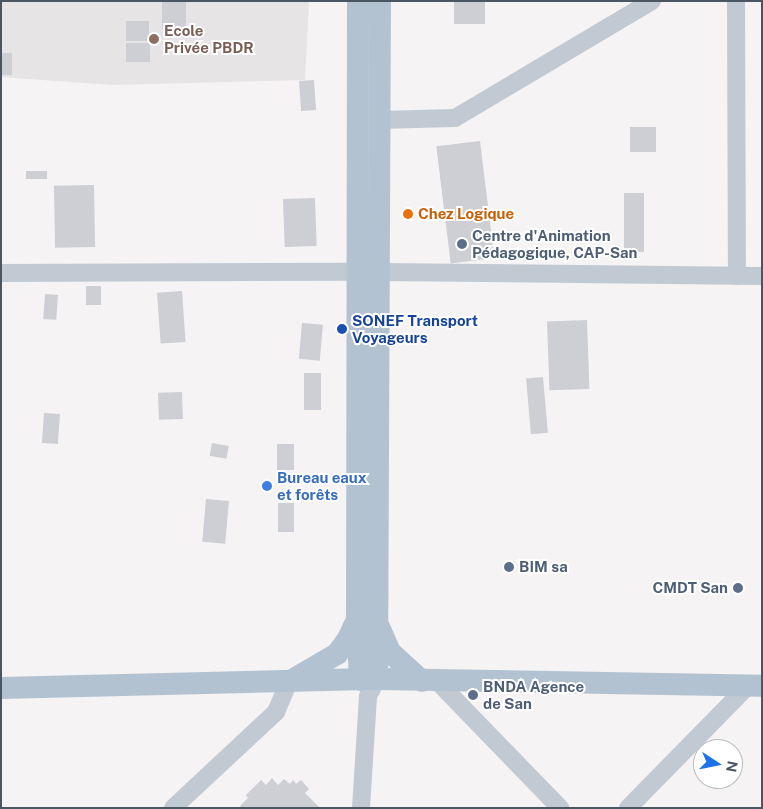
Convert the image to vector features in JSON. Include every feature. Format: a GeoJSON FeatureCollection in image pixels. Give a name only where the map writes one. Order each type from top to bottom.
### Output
{"type":"FeatureCollection","features":[{"type":"Feature","properties":{"kind":"main road"},"geometry":{"type":"LineString","coordinates":[[358,1],[357,272],[368,685]]}},
{"type":"Feature","properties":{"kind":"main road"},"geometry":{"type":"LineString","coordinates":[[290,682],[336,654],[367,619],[379,272],[380,1]]}},
{"type":"Feature","properties":{"kind":"main road"},"geometry":{"type":"LineString","coordinates":[[367,619],[380,634],[390,652],[429,681]]}},
{"type":"Feature","properties":{"kind":"main road"},"geometry":{"type":"LineString","coordinates":[[1,688],[290,682],[368,685],[429,681],[755,686]]}},
{"type":"Feature","properties":{"kind":"street"},"geometry":{"type":"LineString","coordinates":[[379,120],[455,118],[652,1]]}},
{"type":"Feature","properties":{"kind":"street"},"geometry":{"type":"LineString","coordinates":[[736,1],[737,276]]}},
{"type":"Feature","properties":{"kind":"street"},"geometry":{"type":"LineString","coordinates":[[1,273],[357,272]]}},
{"type":"Feature","properties":{"kind":"street"},"geometry":{"type":"LineString","coordinates":[[379,272],[762,276]]}},
{"type":"Feature","properties":{"kind":"street"},"geometry":{"type":"LineString","coordinates":[[429,681],[560,808]]}},
{"type":"Feature","properties":{"kind":"street"},"geometry":{"type":"LineString","coordinates":[[173,808],[276,712],[290,682]]}},
{"type":"Feature","properties":{"kind":"street"},"geometry":{"type":"LineString","coordinates":[[360,808],[368,685]]}},
{"type":"Feature","properties":{"kind":"street"},"geometry":{"type":"LineString","coordinates":[[628,808],[755,686]]}},
{"type":"Feature","properties":{"kind":"shaded area","name":"Ecole Privée PBDR"},"geometry":{"type":"Polygon","coordinates":[[[1,1],[309,1],[305,80],[112,85],[1,77],[1,1]]]}},
{"type":"Feature","properties":{"kind":"building"},"geometry":{"type":"Polygon","coordinates":[[[162,1],[186,1],[186,29],[162,29],[162,1]]]}},
{"type":"Feature","properties":{"kind":"building"},"geometry":{"type":"Polygon","coordinates":[[[454,1],[485,1],[485,24],[454,24],[454,1]]]}},
{"type":"Feature","properties":{"kind":"building"},"geometry":{"type":"Polygon","coordinates":[[[126,21],[149,21],[149,41],[126,41],[126,21]]]}},
{"type":"Feature","properties":{"kind":"building"},"geometry":{"type":"Polygon","coordinates":[[[126,43],[150,43],[150,62],[126,62],[126,43]]]}},
{"type":"Feature","properties":{"kind":"building"},"geometry":{"type":"Polygon","coordinates":[[[1,53],[12,53],[12,75],[1,75],[1,53]]]}},
{"type":"Feature","properties":{"kind":"building"},"geometry":{"type":"Polygon","coordinates":[[[314,80],[316,110],[301,111],[299,81],[314,80]]]}},
{"type":"Feature","properties":{"kind":"building"},"geometry":{"type":"Polygon","coordinates":[[[630,127],[656,127],[656,152],[630,152],[630,127]]]}},
{"type":"Feature","properties":{"kind":"building"},"geometry":{"type":"Polygon","coordinates":[[[480,141],[494,258],[451,263],[436,146],[480,141]]]}},
{"type":"Feature","properties":{"kind":"building"},"geometry":{"type":"Polygon","coordinates":[[[26,171],[47,171],[47,179],[26,179],[26,171]]]}},
{"type":"Feature","properties":{"kind":"building"},"geometry":{"type":"Polygon","coordinates":[[[94,185],[95,247],[55,248],[54,186],[94,185]]]}},
{"type":"Feature","properties":{"kind":"building"},"geometry":{"type":"Polygon","coordinates":[[[624,193],[644,193],[644,252],[624,252],[624,193]]]}},
{"type":"Feature","properties":{"kind":"building"},"geometry":{"type":"Polygon","coordinates":[[[315,198],[317,246],[285,247],[283,199],[315,198]]]}},
{"type":"Feature","properties":{"kind":"building"},"geometry":{"type":"Polygon","coordinates":[[[86,286],[101,286],[101,305],[86,305],[86,286]]]}},
{"type":"Feature","properties":{"kind":"building"},"geometry":{"type":"Polygon","coordinates":[[[182,291],[186,342],[161,344],[157,293],[182,291]]]}},
{"type":"Feature","properties":{"kind":"building"},"geometry":{"type":"Polygon","coordinates":[[[45,294],[58,295],[56,320],[43,319],[45,294]]]}},
{"type":"Feature","properties":{"kind":"building"},"geometry":{"type":"Polygon","coordinates":[[[587,320],[589,389],[549,390],[547,321],[587,320]]]}},
{"type":"Feature","properties":{"kind":"building"},"geometry":{"type":"Polygon","coordinates":[[[302,323],[323,325],[320,361],[299,359],[302,323]]]}},
{"type":"Feature","properties":{"kind":"building"},"geometry":{"type":"Polygon","coordinates":[[[304,373],[321,373],[321,410],[304,410],[304,373]]]}},
{"type":"Feature","properties":{"kind":"building"},"geometry":{"type":"Polygon","coordinates":[[[543,377],[548,433],[531,434],[526,378],[543,377]]]}},
{"type":"Feature","properties":{"kind":"building"},"geometry":{"type":"Polygon","coordinates":[[[182,392],[183,419],[159,420],[158,393],[182,392]]]}},
{"type":"Feature","properties":{"kind":"building"},"geometry":{"type":"Polygon","coordinates":[[[44,413],[60,414],[58,444],[42,443],[44,413]]]}},
{"type":"Feature","properties":{"kind":"building"},"geometry":{"type":"Polygon","coordinates":[[[212,443],[229,446],[226,459],[210,456],[212,443]]]}},
{"type":"Feature","properties":{"kind":"building"},"geometry":{"type":"Polygon","coordinates":[[[277,444],[294,444],[294,470],[277,470],[277,444]]]}},
{"type":"Feature","properties":{"kind":"building"},"geometry":{"type":"Polygon","coordinates":[[[206,499],[229,501],[225,544],[202,542],[206,499]]]}},
{"type":"Feature","properties":{"kind":"building"},"geometry":{"type":"Polygon","coordinates":[[[278,503],[294,503],[294,532],[278,532],[278,503]]]}},
{"type":"Feature","properties":{"kind":"building"},"geometry":{"type":"Polygon","coordinates":[[[272,778],[278,785],[284,779],[290,784],[293,780],[296,784],[301,780],[309,789],[305,793],[320,808],[242,808],[240,806],[248,798],[246,795],[261,780],[266,785],[272,778]]]}},
{"type":"Feature","properties":{"kind":"place","name":"Ecole Privée PBDR"},"geometry":{"type":"Point","coordinates":[154,39]}},
{"type":"Feature","properties":{"kind":"place","name":"Chez Logique"},"geometry":{"type":"Point","coordinates":[408,214]}},
{"type":"Feature","properties":{"kind":"place","name":"Centre d'Animation Pédagogique, CAP-San"},"geometry":{"type":"Point","coordinates":[462,244]}},
{"type":"Feature","properties":{"kind":"place","name":"SONEF Transport Voyageurs"},"geometry":{"type":"Point","coordinates":[342,329]}},
{"type":"Feature","properties":{"kind":"place","name":"Bureau eaux et forêts"},"geometry":{"type":"Point","coordinates":[267,486]}},
{"type":"Feature","properties":{"kind":"place","name":"BIM sa"},"geometry":{"type":"Point","coordinates":[509,567]}},
{"type":"Feature","properties":{"kind":"place","name":"CMDT San"},"geometry":{"type":"Point","coordinates":[738,588]}},
{"type":"Feature","properties":{"kind":"place","name":"BNDA Agence de San"},"geometry":{"type":"Point","coordinates":[473,695]}}]}
